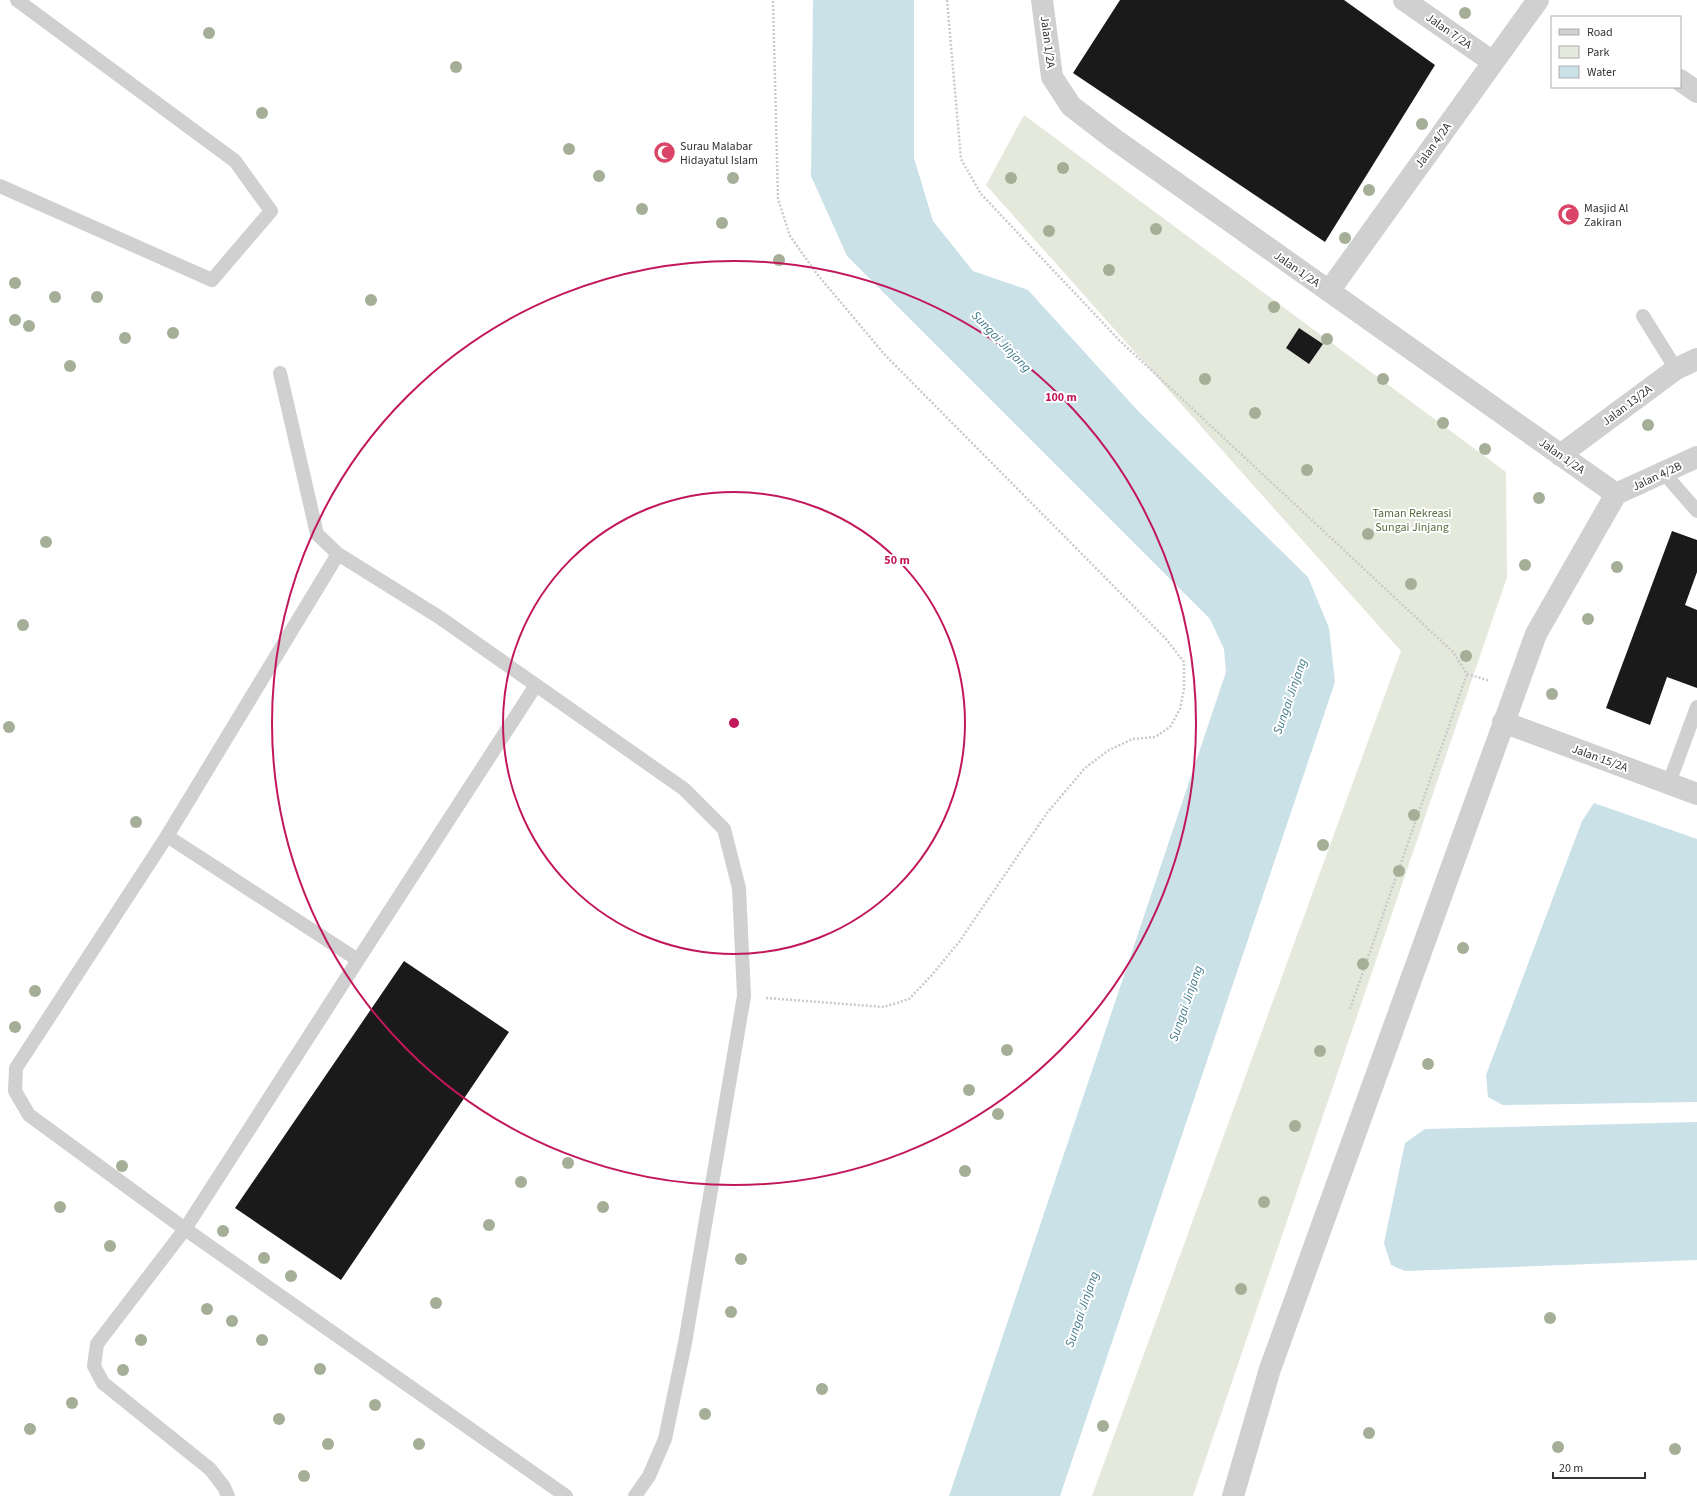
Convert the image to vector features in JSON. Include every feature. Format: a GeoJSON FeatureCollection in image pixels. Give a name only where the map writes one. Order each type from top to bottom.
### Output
{"type":"FeatureCollection","features":[{"type":"Feature","properties":{"kind":"street","name":"Jalan 1/2A"},"geometry":{"type":"LineString","coordinates":[[1042,0],[1052,78],[1071,106],[1114,139],[1616,494]]}},
{"type":"Feature","properties":{"kind":"street","name":"Jalan 7/2A"},"geometry":{"type":"LineString","coordinates":[[1404,0],[1493,62]]}},
{"type":"Feature","properties":{"kind":"street","name":"Jalan 4/2A"},"geometry":{"type":"LineString","coordinates":[[1329,291],[1538,0]]}},
{"type":"Feature","properties":{"kind":"street"},"geometry":{"type":"LineString","coordinates":[[1681,81],[1697,92]]}},
{"type":"Feature","properties":{"kind":"street","name":"Jalan 13/2A"},"geometry":{"type":"LineString","coordinates":[[1560,455],[1676,369],[1697,359]]}},
{"type":"Feature","properties":{"kind":"street","name":"Jalan 4/2B"},"geometry":{"type":"LineString","coordinates":[[1616,494],[1697,457]]}},
{"type":"Feature","properties":{"kind":"street"},"geometry":{"type":"LineString","coordinates":[[1232,1496],[1270,1369],[1536,634],[1616,494]]}},
{"type":"Feature","properties":{"kind":"street","name":"Jalan 15/2A"},"geometry":{"type":"LineString","coordinates":[[1504,722],[1697,794]]}},
{"type":"Feature","properties":{"kind":"lane"},"geometry":{"type":"LineString","coordinates":[[0,186],[212,280],[271,211],[235,161],[17,0]]}},
{"type":"Feature","properties":{"kind":"lane"},"geometry":{"type":"LineString","coordinates":[[1643,316],[1676,369]]}},
{"type":"Feature","properties":{"kind":"lane"},"geometry":{"type":"LineString","coordinates":[[280,373],[317,534],[338,554],[439,617],[684,789],[724,830],[739,888],[744,996],[685,1343],[665,1439],[649,1476],[635,1496]]}},
{"type":"Feature","properties":{"kind":"lane"},"geometry":{"type":"LineString","coordinates":[[1663,472],[1697,511]]}},
{"type":"Feature","properties":{"kind":"lane"},"geometry":{"type":"LineString","coordinates":[[338,554],[167,836],[16,1068],[15,1091],[28,1115],[185,1229],[566,1496]]}},
{"type":"Feature","properties":{"kind":"lane"},"geometry":{"type":"LineString","coordinates":[[228,1496],[224,1487],[210,1469],[103,1383],[94,1366],[98,1344],[185,1229],[536,685]]}},
{"type":"Feature","properties":{"kind":"lane"},"geometry":{"type":"LineString","coordinates":[[1669,784],[1697,707]]}},
{"type":"Feature","properties":{"kind":"lane"},"geometry":{"type":"LineString","coordinates":[[167,836],[358,960]]}},
{"type":"Feature","properties":{"kind":"path"},"geometry":{"type":"LineString","coordinates":[[744,996],[884,1007],[910,999],[959,942],[1048,813],[1085,768],[1109,750],[1132,739],[1155,737],[1170,727],[1180,709],[1184,689],[1184,662],[1166,639],[885,355],[817,274],[790,236],[778,199],[773,0]]}},
{"type":"Feature","properties":{"kind":"path"},"geometry":{"type":"LineString","coordinates":[[947,0],[961,159],[981,194],[1120,342],[1453,652],[1467,674],[1350,1009]]}},
{"type":"Feature","properties":{"kind":"green space","name":"Taman Rekreasi Sungai Jinjang"},"geometry":{"type":"Polygon","coordinates":[[[1024,115],[1506,472],[1507,577],[1193,1496],[1092,1496],[1401,651],[986,185],[1024,115]]]}},
{"type":"Feature","properties":{"kind":"water","name":"Sungai Jinjang"},"geometry":{"type":"Polygon","coordinates":[[[813,0],[914,0],[914,158],[933,221],[973,271],[1028,290],[1139,412],[1308,577],[1329,628],[1335,682],[1060,1496],[949,1496],[1226,672],[1224,649],[1210,619],[847,256],[811,176],[813,0]]]}},
{"type":"Feature","properties":{"kind":"water"},"geometry":{"type":"Polygon","coordinates":[[[1594,803],[1697,839],[1697,1102],[1503,1105],[1488,1097],[1486,1075],[1582,821],[1594,803]]]}},
{"type":"Feature","properties":{"kind":"water"},"geometry":{"type":"Polygon","coordinates":[[[1697,1122],[1697,1260],[1405,1271],[1391,1265],[1384,1243],[1405,1143],[1425,1129],[1697,1122]]]}},
{"type":"Feature","properties":{"kind":"building"},"geometry":{"type":"Polygon","coordinates":[[[1120,0],[1344,0],[1435,65],[1325,242],[1073,73],[1120,0]]]}},
{"type":"Feature","properties":{"kind":"building"},"geometry":{"type":"Polygon","coordinates":[[[1299,328],[1323,344],[1309,364],[1286,348],[1299,328]]]}},
{"type":"Feature","properties":{"kind":"building"},"geometry":{"type":"Polygon","coordinates":[[[1672,531],[1697,540],[1697,572],[1685,605],[1697,610],[1697,688],[1667,677],[1650,725],[1606,708],[1672,531]]]}},
{"type":"Feature","properties":{"kind":"building"},"geometry":{"type":"Polygon","coordinates":[[[404,961],[509,1032],[341,1280],[235,1208],[404,961]]]}},
{"type":"Feature","properties":{"kind":"place","name":"Surau Malabar Hidayatul Islam"},"geometry":{"type":"Point","coordinates":[665,153]}},
{"type":"Feature","properties":{"kind":"place","name":"Masjid Al Zakiran"},"geometry":{"type":"Point","coordinates":[1569,215]}}]}
